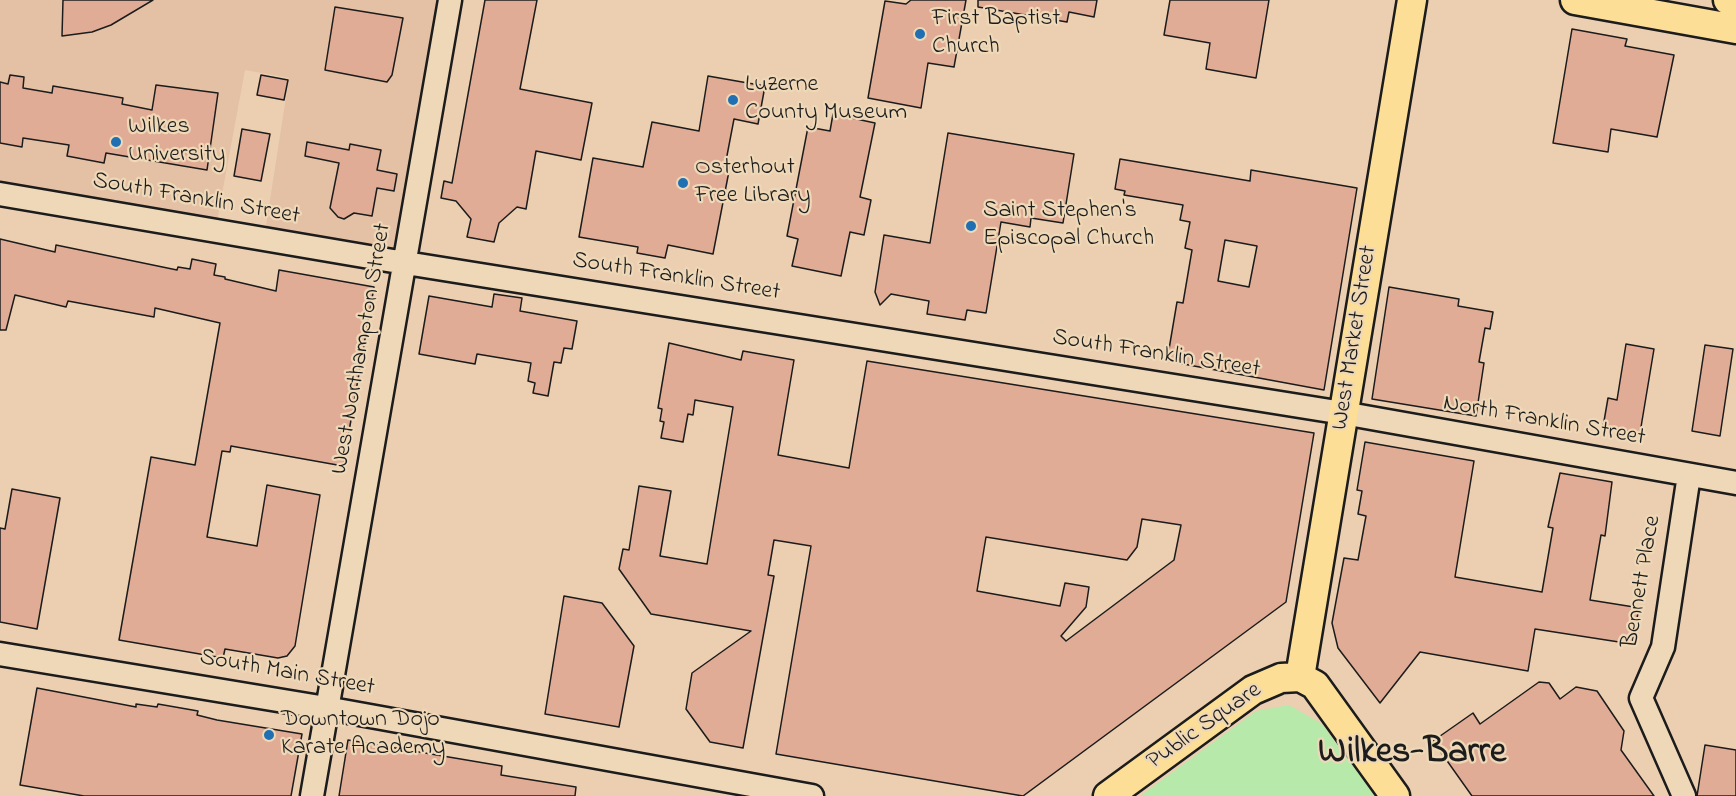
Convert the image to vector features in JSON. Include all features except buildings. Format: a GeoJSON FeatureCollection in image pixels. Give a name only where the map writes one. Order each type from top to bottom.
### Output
{"type":"FeatureCollection","features":[{"type":"Feature","properties":{"kind":"main road","name":"West Market Street"},"geometry":{"type":"LineString","coordinates":[[1300,677],[1412,0]]}},
{"type":"Feature","properties":{"kind":"main road"},"geometry":{"type":"LineString","coordinates":[[1575,0],[1736,30]]}},
{"type":"Feature","properties":{"kind":"main road"},"geometry":{"type":"LineString","coordinates":[[1728,0],[1736,2]]}},
{"type":"Feature","properties":{"kind":"main road"},"geometry":{"type":"LineString","coordinates":[[1300,677],[1315,685],[1395,796]]}},
{"type":"Feature","properties":{"kind":"main road","name":"Public Square"},"geometry":{"type":"LineString","coordinates":[[1108,796],[1253,690],[1281,678],[1300,677]]}},
{"type":"Feature","properties":{"kind":"street","name":"West Northampton Street"},"geometry":{"type":"LineString","coordinates":[[312,796],[450,0]]}},
{"type":"Feature","properties":{"kind":"street","name":"South Franklin Street"},"geometry":{"type":"LineString","coordinates":[[0,194],[1343,413]]}},
{"type":"Feature","properties":{"kind":"street","name":"North Franklin Street"},"geometry":{"type":"LineString","coordinates":[[1343,413],[1736,483]]}},
{"type":"Feature","properties":{"kind":"street","name":"Bennett Place"},"geometry":{"type":"LineString","coordinates":[[1684,796],[1641,698],[1663,647],[1689,475]]}},
{"type":"Feature","properties":{"kind":"street","name":"South Main Street"},"geometry":{"type":"LineString","coordinates":[[0,654],[326,708],[812,796]]}},
{"type":"Feature","properties":{"kind":"shaded area","name":"Wilkes University"},"geometry":{"type":"Polygon","coordinates":[[[0,0],[448,0],[399,271],[262,251],[289,78],[245,70],[213,243],[0,207],[0,0]]]}},
{"type":"Feature","properties":{"kind":"green space"},"geometry":{"type":"Polygon","coordinates":[[[1289,705],[1322,724],[1375,796],[1140,796],[1256,711],[1289,705]]]}},
{"type":"Feature","properties":{"kind":"place","name":"First Baptist Church"},"geometry":{"type":"Point","coordinates":[920,34]}},
{"type":"Feature","properties":{"kind":"place","name":"Luzerne County Museum"},"geometry":{"type":"Point","coordinates":[733,100]}},
{"type":"Feature","properties":{"kind":"place","name":"Wilkes University"},"geometry":{"type":"Point","coordinates":[116,142]}},
{"type":"Feature","properties":{"kind":"place","name":"Osterhout Free Library"},"geometry":{"type":"Point","coordinates":[683,183]}},
{"type":"Feature","properties":{"kind":"place","name":"Saint Stephen's Episcopal Church"},"geometry":{"type":"Point","coordinates":[971,226]}},
{"type":"Feature","properties":{"kind":"place","name":"Downtown Dojo Karate Academy"},"geometry":{"type":"Point","coordinates":[269,735]}},
{"type":"Feature","properties":{"kind":"district","name":"Wilkes-Barre"},"geometry":{"type":"Point","coordinates":[1412,755]}}]}
